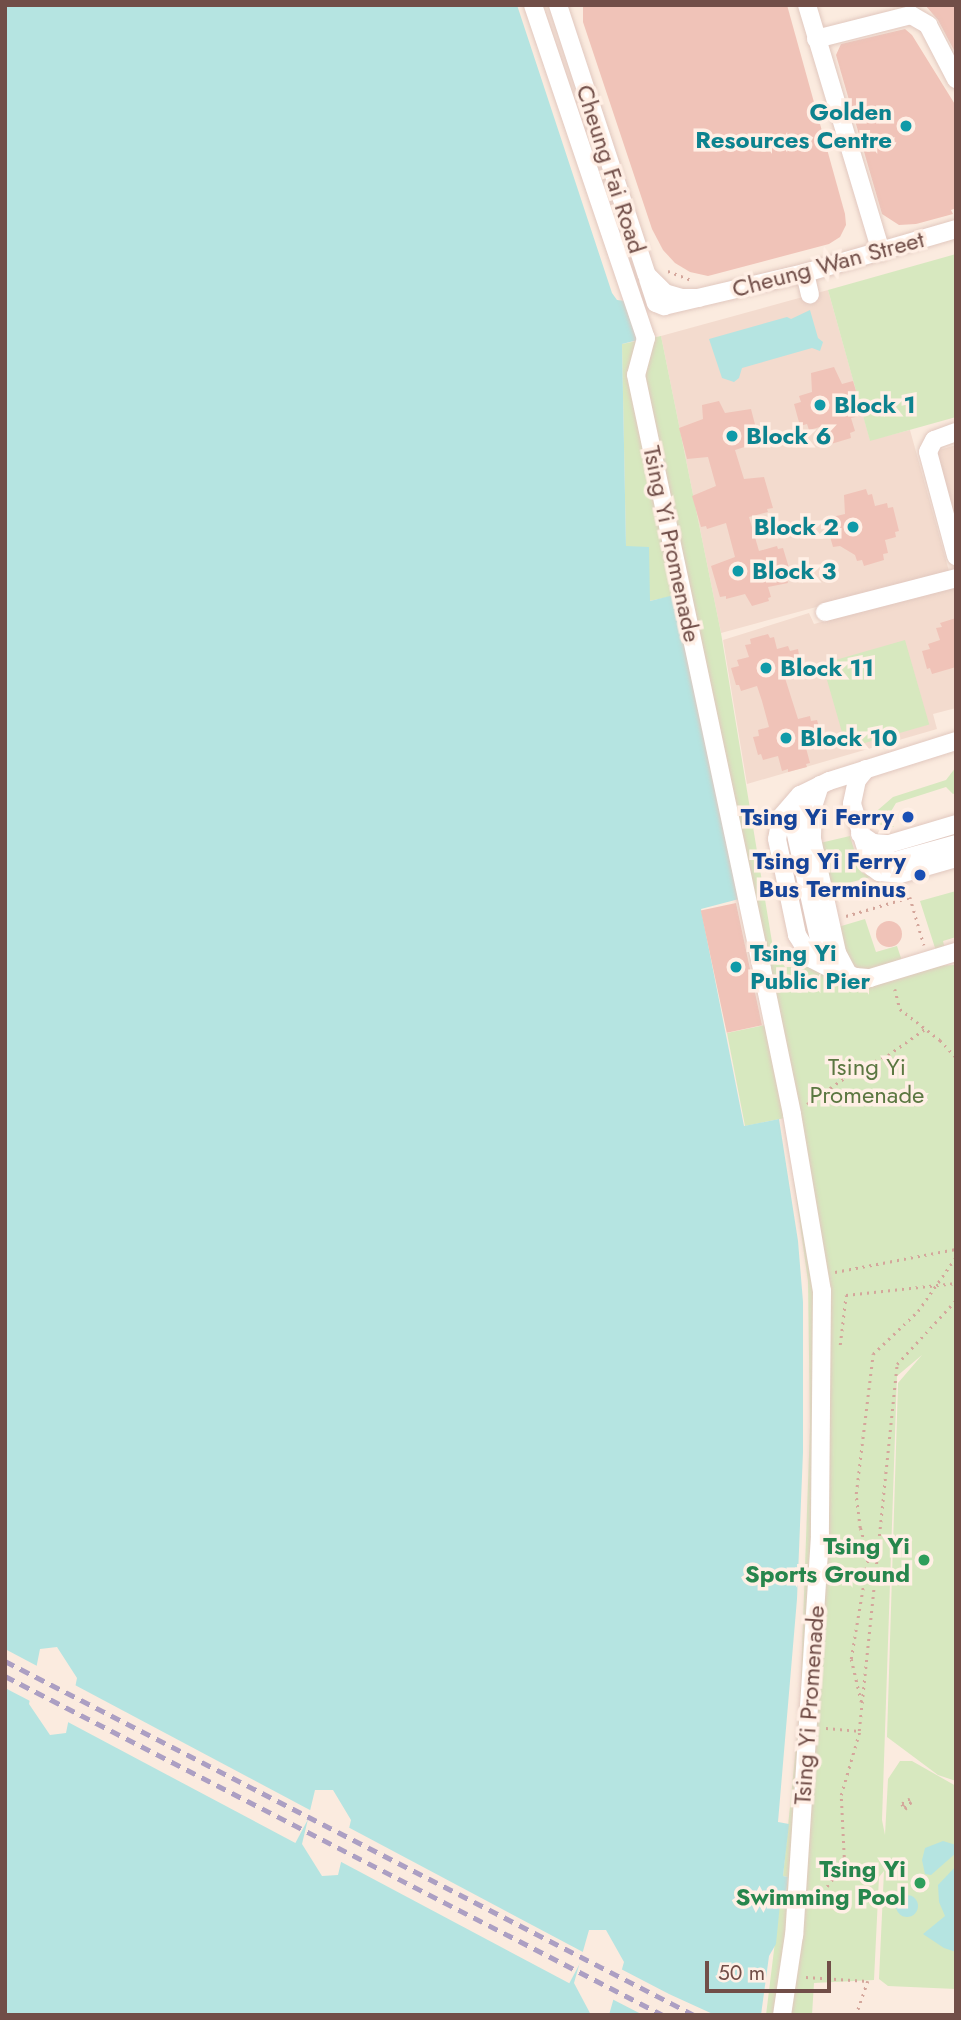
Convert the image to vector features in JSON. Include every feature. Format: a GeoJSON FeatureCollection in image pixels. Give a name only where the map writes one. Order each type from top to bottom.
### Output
{"type":"FeatureCollection","features":[{"type":"Feature","properties":{"kind":"street","name":"Tsing Yi Promenade"},"geometry":{"type":"LineString","coordinates":[[533,5],[646,338],[636,375],[792,1114],[822,1291],[820,1536],[794,1936],[782,2015]]}},
{"type":"Feature","properties":{"kind":"street","name":"Cheung Fai Road"},"geometry":{"type":"LineString","coordinates":[[558,5],[647,275],[665,293],[681,298],[700,289]]}},
{"type":"Feature","properties":{"kind":"street"},"geometry":{"type":"LineString","coordinates":[[807,5],[881,251]]}},
{"type":"Feature","properties":{"kind":"street"},"geometry":{"type":"LineString","coordinates":[[816,39],[911,15],[928,25],[956,79]]}},
{"type":"Feature","properties":{"kind":"street"},"geometry":{"type":"LineString","coordinates":[[870,216],[878,229],[894,238],[914,242]]}},
{"type":"Feature","properties":{"kind":"street","name":"Cheung Wan Street"},"geometry":{"type":"LineString","coordinates":[[700,289],[805,273],[956,229]]}},
{"type":"Feature","properties":{"kind":"street"},"geometry":{"type":"LineString","coordinates":[[805,273],[810,294]]}},
{"type":"Feature","properties":{"kind":"street"},"geometry":{"type":"LineString","coordinates":[[956,432],[934,440],[928,452],[956,555]]}},
{"type":"Feature","properties":{"kind":"street"},"geometry":{"type":"LineString","coordinates":[[825,612],[956,578]]}},
{"type":"Feature","properties":{"kind":"street"},"geometry":{"type":"LineString","coordinates":[[956,741],[866,769],[800,794],[780,817],[777,839],[800,942],[812,959],[833,971],[858,978],[870,978],[956,951]]}},
{"type":"Feature","properties":{"kind":"street"},"geometry":{"type":"LineString","coordinates":[[866,769],[852,793],[860,834],[872,867],[890,875],[956,858]]}},
{"type":"Feature","properties":{"kind":"street"},"geometry":{"type":"LineString","coordinates":[[820,785],[813,807],[812,839],[837,953],[848,974],[858,978]]}},
{"type":"Feature","properties":{"kind":"street"},"geometry":{"type":"LineString","coordinates":[[860,834],[873,843],[889,844],[956,824]]}},
{"type":"Feature","properties":{"kind":"street"},"geometry":{"type":"LineString","coordinates":[[866,854],[876,860],[895,861],[956,844]]}},
{"type":"Feature","properties":{"kind":"path"},"geometry":{"type":"LineString","coordinates":[[666,270],[700,289]]}},
{"type":"Feature","properties":{"kind":"path"},"geometry":{"type":"LineString","coordinates":[[842,917],[909,897],[929,959]]}},
{"type":"Feature","properties":{"kind":"path"},"geometry":{"type":"LineString","coordinates":[[893,979],[900,1009],[956,1057]]}},
{"type":"Feature","properties":{"kind":"path"},"geometry":{"type":"LineString","coordinates":[[792,1114],[856,1070],[888,1055],[925,1029]]}},
{"type":"Feature","properties":{"kind":"path"},"geometry":{"type":"LineString","coordinates":[[818,1275],[956,1249]]}},
{"type":"Feature","properties":{"kind":"path"},"geometry":{"type":"LineString","coordinates":[[861,1714],[861,1700],[851,1659],[868,1558],[860,1528],[856,1494],[873,1354],[918,1311],[956,1257]]}},
{"type":"Feature","properties":{"kind":"path"},"geometry":{"type":"LineString","coordinates":[[846,1295],[956,1283]]}},
{"type":"Feature","properties":{"kind":"path"},"geometry":{"type":"LineString","coordinates":[[813,1905],[834,1877],[844,1857],[841,1795],[859,1731],[897,1364],[956,1300]]}},
{"type":"Feature","properties":{"kind":"path"},"geometry":{"type":"LineString","coordinates":[[822,1728],[859,1731]]}},
{"type":"Feature","properties":{"kind":"path"},"geometry":{"type":"LineString","coordinates":[[905,1809],[913,1804],[904,1807],[902,1804],[910,1799]]}},
{"type":"Feature","properties":{"kind":"path"},"geometry":{"type":"LineString","coordinates":[[797,1976],[868,1981],[856,2015],[874,2015]]}},
{"type":"Feature","properties":{"kind":"shaded area"},"geometry":{"type":"Polygon","coordinates":[[[828,290],[870,440],[910,430],[949,571],[721,633],[661,336],[828,290]]]}},
{"type":"Feature","properties":{"kind":"shaded area"},"geometry":{"type":"Polygon","coordinates":[[[956,445],[956,522],[936,451],[956,445]]]}},
{"type":"Feature","properties":{"kind":"shaded area"},"geometry":{"type":"Polygon","coordinates":[[[956,586],[956,708],[933,714],[937,729],[747,784],[723,640],[809,613],[814,624],[956,586]]]}},
{"type":"Feature","properties":{"kind":"green space"},"geometry":{"type":"Polygon","coordinates":[[[956,254],[956,417],[870,441],[828,290],[956,254]]]}},
{"type":"Feature","properties":{"kind":"green space","name":"Tsing Yi Promenade"},"geometry":{"type":"Polygon","coordinates":[[[661,336],[721,633],[773,948],[785,967],[850,967],[838,927],[865,919],[876,952],[897,946],[902,961],[886,967],[956,965],[956,1781],[938,1775],[887,1737],[898,1383],[922,1355],[897,1376],[882,1820],[885,1835],[888,1779],[900,1761],[912,1761],[956,1786],[956,1989],[888,1986],[879,1979],[884,1871],[879,1877],[874,1980],[814,1983],[812,2015],[766,2015],[781,1893],[786,1894],[788,1877],[783,1876],[800,1707],[810,1427],[808,1281],[785,1118],[745,1126],[727,1033],[770,1024],[739,902],[674,596],[649,601],[649,547],[626,547],[622,344],[661,336]]]}},
{"type":"Feature","properties":{"kind":"green space"},"geometry":{"type":"Polygon","coordinates":[[[905,640],[929,725],[847,748],[822,664],[905,640]]]}},
{"type":"Feature","properties":{"kind":"green space"},"geometry":{"type":"Polygon","coordinates":[[[956,767],[956,793],[953,794],[946,787],[896,803],[890,813],[894,827],[881,825],[871,816],[893,797],[946,780],[956,767]]]}},
{"type":"Feature","properties":{"kind":"green space"},"geometry":{"type":"Polygon","coordinates":[[[850,836],[861,872],[871,877],[829,888],[820,843],[850,836]]]}},
{"type":"Feature","properties":{"kind":"green space"},"geometry":{"type":"Polygon","coordinates":[[[956,891],[956,937],[943,941],[945,949],[936,951],[920,901],[956,891]]]}},
{"type":"Feature","properties":{"kind":"water"},"geometry":{"type":"Polygon","coordinates":[[[5,5],[517,5],[612,293],[617,300],[625,301],[638,340],[622,344],[626,546],[649,547],[650,601],[674,595],[739,899],[701,909],[744,1126],[779,1119],[798,1241],[803,1302],[803,1452],[797,1599],[778,1822],[789,1824],[783,1876],[788,1877],[786,1894],[781,1894],[776,1944],[769,1956],[761,2015],[609,2015],[624,1962],[606,1930],[589,1930],[574,1983],[591,2015],[5,2015],[5,5]],[[57,1647],[40,1649],[29,1704],[50,1735],[66,1733],[77,1678],[57,1647]],[[315,1790],[302,1844],[322,1876],[338,1875],[351,1820],[333,1790],[315,1790]]]}},
{"type":"Feature","properties":{"kind":"water"},"geometry":{"type":"Polygon","coordinates":[[[810,310],[818,338],[823,342],[820,351],[812,348],[742,368],[739,378],[734,382],[722,378],[709,339],[787,317],[791,319],[810,310]]]}},
{"type":"Feature","properties":{"kind":"water"},"geometry":{"type":"Polygon","coordinates":[[[943,1841],[956,1845],[956,1853],[931,1875],[925,1874],[922,1860],[925,1848],[943,1841]]]}},
{"type":"Feature","properties":{"kind":"water"},"geometry":{"type":"Polygon","coordinates":[[[956,1866],[956,1952],[944,1948],[923,1934],[945,1916],[939,1902],[938,1885],[956,1866]]]}},
{"type":"Feature","properties":{"kind":"water"},"geometry":{"type":"Polygon","coordinates":[[[907,1895],[915,1898],[918,1906],[915,1914],[907,1917],[899,1914],[896,1906],[899,1898],[907,1895]]]}},
{"type":"Feature","properties":{"kind":"pier"},"geometry":{"type":"Polygon","coordinates":[[[5,1649],[39,1667],[32,1702],[5,1688],[5,1649]]]}},
{"type":"Feature","properties":{"kind":"pier"},"geometry":{"type":"Polygon","coordinates":[[[73,1684],[312,1811],[295,1843],[56,1716],[73,1684]]]}},
{"type":"Feature","properties":{"kind":"pier"},"geometry":{"type":"Polygon","coordinates":[[[346,1826],[585,1953],[569,1983],[330,1856],[346,1826]]]}},
{"type":"Feature","properties":{"kind":"pier"},"geometry":{"type":"Polygon","coordinates":[[[619,1968],[715,2015],[643,2015],[612,1999],[619,1968]]]}},
{"type":"Feature","properties":{"kind":"building"},"geometry":{"type":"Polygon","coordinates":[[[583,5],[787,5],[845,214],[846,225],[840,237],[829,244],[708,276],[690,272],[675,263],[663,250],[652,229],[583,22],[583,5]]]}},
{"type":"Feature","properties":{"kind":"building"},"geometry":{"type":"Polygon","coordinates":[[[925,5],[956,5],[956,54],[938,20],[925,5]]]}},
{"type":"Feature","properties":{"kind":"building","name":"Golden Resources Centre"},"geometry":{"type":"Polygon","coordinates":[[[905,29],[912,35],[956,106],[956,208],[951,210],[953,214],[916,224],[899,225],[882,214],[836,55],[841,44],[905,29]]]}},
{"type":"Feature","properties":{"kind":"building","name":"Block 1"},"geometry":{"type":"Polygon","coordinates":[[[834,367],[842,384],[853,381],[863,415],[851,418],[855,431],[850,433],[851,438],[831,444],[829,438],[824,440],[820,427],[809,430],[807,424],[800,426],[794,404],[801,402],[799,396],[812,392],[811,373],[834,367]]]}},
{"type":"Feature","properties":{"kind":"building"},"geometry":{"type":"Polygon","coordinates":[[[719,401],[725,413],[751,409],[759,440],[735,450],[744,479],[764,477],[773,508],[749,517],[759,551],[777,546],[778,549],[783,548],[792,578],[787,580],[788,583],[768,587],[771,597],[768,598],[769,601],[752,606],[745,594],[726,599],[726,596],[720,597],[711,566],[735,557],[726,523],[707,529],[706,526],[701,527],[692,496],[716,486],[708,457],[687,459],[679,428],[703,419],[702,405],[719,401]]]}},
{"type":"Feature","properties":{"kind":"building","name":"Block 2"},"geometry":{"type":"Polygon","coordinates":[[[866,489],[868,495],[872,494],[875,506],[887,503],[888,508],[893,507],[899,531],[895,532],[896,537],[885,540],[888,553],[883,554],[884,560],[864,566],[862,560],[857,561],[855,555],[840,546],[833,547],[827,526],[834,524],[832,517],[845,514],[844,495],[866,489]]]}},
{"type":"Feature","properties":{"kind":"building"},"geometry":{"type":"Polygon","coordinates":[[[956,618],[956,667],[932,674],[930,668],[927,669],[922,651],[930,649],[928,644],[940,640],[936,628],[942,627],[940,623],[956,618]]]}},
{"type":"Feature","properties":{"kind":"building"},"geometry":{"type":"Polygon","coordinates":[[[768,634],[770,638],[774,637],[777,649],[788,646],[790,651],[798,649],[802,674],[785,678],[798,719],[810,716],[811,721],[817,720],[822,737],[819,738],[821,744],[806,748],[810,763],[806,764],[807,767],[788,772],[788,769],[782,771],[778,756],[763,760],[761,754],[758,755],[753,737],[759,736],[758,730],[769,727],[762,701],[757,686],[741,691],[739,685],[736,685],[731,668],[739,666],[737,660],[749,657],[745,645],[751,644],[750,639],[768,634]]]}},
{"type":"Feature","properties":{"kind":"building","name":"Tsing Yi Public Pier"},"geometry":{"type":"Polygon","coordinates":[[[736,903],[762,1025],[727,1033],[701,910],[736,903]]]}},
{"type":"Feature","properties":{"kind":"building"},"geometry":{"type":"Polygon","coordinates":[[[889,921],[898,925],[902,934],[898,943],[889,947],[880,943],[876,934],[880,925],[889,921]]]}},
{"type":"Feature","properties":{"kind":"railway"},"geometry":{"type":"LineString","coordinates":[[5,1661],[694,2015]]}},
{"type":"Feature","properties":{"kind":"railway"},"geometry":{"type":"LineString","coordinates":[[5,1676],[663,2015]]}},
{"type":"Feature","properties":{"kind":"place","name":"Golden Resources Centre"},"geometry":{"type":"Point","coordinates":[906,126]}},
{"type":"Feature","properties":{"kind":"place","name":"Block 1"},"geometry":{"type":"Point","coordinates":[820,405]}},
{"type":"Feature","properties":{"kind":"place","name":"Block 6"},"geometry":{"type":"Point","coordinates":[732,436]}},
{"type":"Feature","properties":{"kind":"place","name":"Block 2"},"geometry":{"type":"Point","coordinates":[853,527]}},
{"type":"Feature","properties":{"kind":"place","name":"Block 3"},"geometry":{"type":"Point","coordinates":[738,571]}},
{"type":"Feature","properties":{"kind":"place","name":"Block 11"},"geometry":{"type":"Point","coordinates":[766,668]}},
{"type":"Feature","properties":{"kind":"place","name":"Block 10"},"geometry":{"type":"Point","coordinates":[786,738]}},
{"type":"Feature","properties":{"kind":"place","name":"Tsing Yi Ferry"},"geometry":{"type":"Point","coordinates":[908,817]}},
{"type":"Feature","properties":{"kind":"place","name":"Tsing Yi Ferry Bus Terminus"},"geometry":{"type":"Point","coordinates":[920,875]}},
{"type":"Feature","properties":{"kind":"place","name":"Tsing Yi Public Pier"},"geometry":{"type":"Point","coordinates":[736,967]}},
{"type":"Feature","properties":{"kind":"place","name":"Tsing Yi Sports Ground"},"geometry":{"type":"Point","coordinates":[924,1560]}},
{"type":"Feature","properties":{"kind":"place","name":"Tsing Yi Swimming Pool"},"geometry":{"type":"Point","coordinates":[920,1883]}}]}
